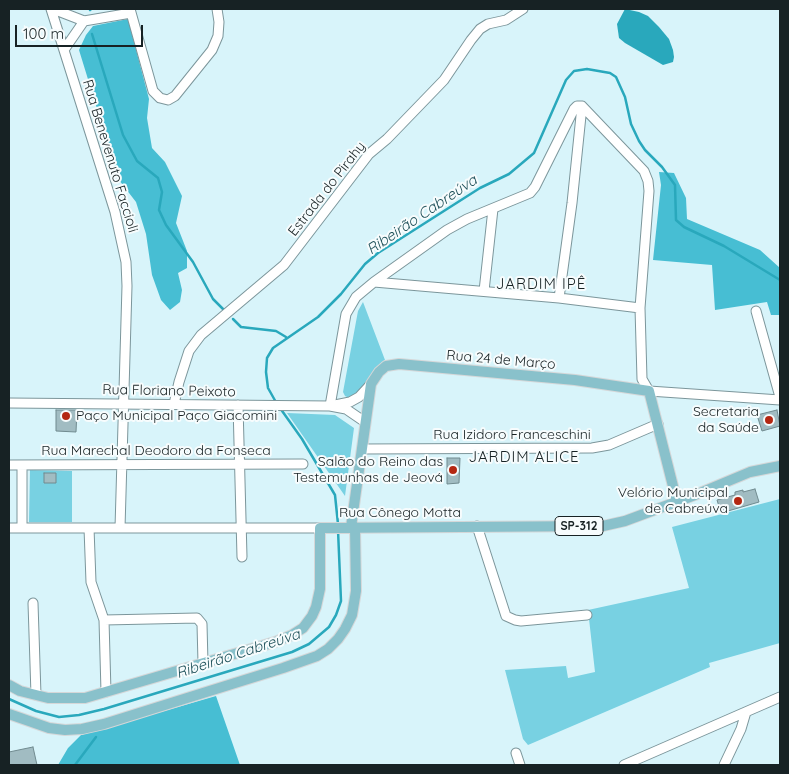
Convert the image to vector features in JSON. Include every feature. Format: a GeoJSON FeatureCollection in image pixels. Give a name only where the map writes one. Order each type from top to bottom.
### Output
{"type":"FeatureCollection","features":[{"type":"Feature","properties":{"kind":"main road","name":"Rua 24 de Março"},"geometry":{"type":"LineString","coordinates":[[370,384],[386,366],[399,364],[575,380],[649,390]]}},
{"type":"Feature","properties":{"kind":"main road"},"geometry":{"type":"LineString","coordinates":[[9,714],[49,728],[65,730],[82,729],[104,724],[302,662],[328,649],[338,639],[352,616],[356,591],[351,527],[370,384]]}},
{"type":"Feature","properties":{"kind":"main road"},"geometry":{"type":"LineString","coordinates":[[649,390],[677,502]]}},
{"type":"Feature","properties":{"kind":"main road","name":"Rua Cônego Motta"},"geometry":{"type":"LineString","coordinates":[[325,528],[603,526],[624,521],[677,502],[750,472],[780,466]]}},
{"type":"Feature","properties":{"kind":"main road"},"geometry":{"type":"LineString","coordinates":[[9,685],[48,698],[71,699],[91,697],[275,642],[303,628],[312,616],[320,589],[325,528]]}},
{"type":"Feature","properties":{"kind":"street"},"geometry":{"type":"LineString","coordinates":[[52,9],[84,21],[131,11],[153,90],[160,98],[168,100],[175,96],[212,50],[218,36],[219,22],[217,9]]}},
{"type":"Feature","properties":{"kind":"street","name":"Rua Benevenuto Faccioli"},"geometry":{"type":"LineString","coordinates":[[52,9],[115,212],[126,262],[120,528]]}},
{"type":"Feature","properties":{"kind":"street","name":"Estrada do Pirahy"},"geometry":{"type":"LineString","coordinates":[[174,404],[189,351],[201,335],[284,265],[369,154],[387,139],[444,80],[480,29],[488,24],[506,20],[523,9]]}},
{"type":"Feature","properties":{"kind":"street"},"geometry":{"type":"LineString","coordinates":[[64,50],[84,21]]}},
{"type":"Feature","properties":{"kind":"street"},"geometry":{"type":"LineString","coordinates":[[330,406],[346,314],[356,297],[447,230],[467,219],[530,193],[535,187],[574,109],[582,106]]}},
{"type":"Feature","properties":{"kind":"street"},"geometry":{"type":"LineString","coordinates":[[559,298],[572,203],[582,106]]}},
{"type":"Feature","properties":{"kind":"street"},"geometry":{"type":"LineString","coordinates":[[582,106],[644,171],[648,181],[649,191],[640,308],[642,379],[649,390]]}},
{"type":"Feature","properties":{"kind":"street"},"geometry":{"type":"LineString","coordinates":[[484,291],[493,209]]}},
{"type":"Feature","properties":{"kind":"street"},"geometry":{"type":"LineString","coordinates":[[374,282],[559,298],[640,308]]}},
{"type":"Feature","properties":{"kind":"street"},"geometry":{"type":"LineString","coordinates":[[756,311],[780,398]]}},
{"type":"Feature","properties":{"kind":"street"},"geometry":{"type":"LineString","coordinates":[[330,406],[350,402],[359,397],[370,384]]}},
{"type":"Feature","properties":{"kind":"street","name":"Rua 24 de Março"},"geometry":{"type":"LineString","coordinates":[[649,390],[780,398]]}},
{"type":"Feature","properties":{"kind":"street"},"geometry":{"type":"LineString","coordinates":[[359,397],[367,404]]}},
{"type":"Feature","properties":{"kind":"street","name":"Rua Floriano Peixoto"},"geometry":{"type":"LineString","coordinates":[[9,403],[330,406]]}},
{"type":"Feature","properties":{"kind":"street"},"geometry":{"type":"LineString","coordinates":[[238,405],[242,557]]}},
{"type":"Feature","properties":{"kind":"street"},"geometry":{"type":"LineString","coordinates":[[330,406],[346,409],[365,422]]}},
{"type":"Feature","properties":{"kind":"street","name":"Rua Izidoro Franceschini"},"geometry":{"type":"LineString","coordinates":[[362,449],[601,448],[658,424]]}},
{"type":"Feature","properties":{"kind":"street","name":"Rua Marechal Deodoro da Fonseca"},"geometry":{"type":"LineString","coordinates":[[9,465],[303,464]]}},
{"type":"Feature","properties":{"kind":"street"},"geometry":{"type":"LineString","coordinates":[[22,465],[22,528]]}},
{"type":"Feature","properties":{"kind":"street"},"geometry":{"type":"LineString","coordinates":[[477,526],[506,616],[521,621],[587,615]]}},
{"type":"Feature","properties":{"kind":"street","name":"Rua Cônego Motta"},"geometry":{"type":"LineString","coordinates":[[9,528],[325,528]]}},
{"type":"Feature","properties":{"kind":"street"},"geometry":{"type":"LineString","coordinates":[[90,528],[91,582],[104,620],[106,692]]}},
{"type":"Feature","properties":{"kind":"street"},"geometry":{"type":"LineString","coordinates":[[33,604],[36,695]]}},
{"type":"Feature","properties":{"kind":"street"},"geometry":{"type":"LineString","coordinates":[[104,620],[197,618],[202,624],[203,663]]}},
{"type":"Feature","properties":{"kind":"street"},"geometry":{"type":"LineString","coordinates":[[624,765],[780,698]]}},
{"type":"Feature","properties":{"kind":"street"},"geometry":{"type":"LineString","coordinates":[[724,765],[741,730],[746,712]]}},
{"type":"Feature","properties":{"kind":"street"},"geometry":{"type":"LineString","coordinates":[[516,753],[520,765]]}},
{"type":"Feature","properties":{"kind":"shaded area"},"geometry":{"type":"Polygon","coordinates":[[[625,9],[648,16],[659,27],[669,39],[673,50],[673,62],[663,65],[619,38],[617,24],[625,9]]]}},
{"type":"Feature","properties":{"kind":"shaded area"},"geometry":{"type":"Polygon","coordinates":[[[128,19],[149,99],[147,118],[152,148],[165,162],[182,196],[176,223],[187,251],[187,268],[178,273],[182,290],[180,302],[170,310],[161,300],[152,275],[146,234],[136,202],[119,180],[79,50],[86,35],[93,26],[128,19]]]}},
{"type":"Feature","properties":{"kind":"shaded area"},"geometry":{"type":"Polygon","coordinates":[[[659,172],[674,173],[686,198],[687,219],[760,250],[780,268],[780,315],[771,315],[767,302],[715,310],[712,265],[653,260],[661,185],[659,172]]]}},
{"type":"Feature","properties":{"kind":"shaded area"},"geometry":{"type":"Polygon","coordinates":[[[363,302],[385,360],[379,365],[358,394],[349,398],[343,392],[358,311],[363,302]]]}},
{"type":"Feature","properties":{"kind":"shaded area"},"geometry":{"type":"Polygon","coordinates":[[[287,413],[335,415],[354,428],[345,496],[287,413]]]}},
{"type":"Feature","properties":{"kind":"shaded area"},"geometry":{"type":"Polygon","coordinates":[[[30,470],[72,471],[72,522],[29,522],[30,470]]]}},
{"type":"Feature","properties":{"kind":"shaded area"},"geometry":{"type":"Polygon","coordinates":[[[780,499],[780,643],[709,663],[710,667],[528,745],[523,739],[505,670],[566,666],[568,678],[595,672],[588,610],[689,588],[672,527],[780,499]]]}},
{"type":"Feature","properties":{"kind":"shaded area"},"geometry":{"type":"Polygon","coordinates":[[[216,696],[240,765],[58,765],[68,748],[81,735],[216,696]]]}},
{"type":"Feature","properties":{"kind":"building","name":"Paço Municipal Paço Giacomini"},"geometry":{"type":"Polygon","coordinates":[[[56,410],[77,410],[76,432],[56,431],[56,410]]]}},
{"type":"Feature","properties":{"kind":"building","name":"Secretaria da Saúde"},"geometry":{"type":"Polygon","coordinates":[[[777,410],[780,426],[762,431],[757,415],[777,410]]]}},
{"type":"Feature","properties":{"kind":"building","name":"Salão do Reino das Testemunhas de Jeová"},"geometry":{"type":"Polygon","coordinates":[[[447,458],[460,458],[459,483],[447,484],[447,458]]]}},
{"type":"Feature","properties":{"kind":"building"},"geometry":{"type":"Polygon","coordinates":[[[44,473],[56,473],[56,483],[44,483],[44,473]]]}},
{"type":"Feature","properties":{"kind":"building","name":"Velório Municipal de Cabreúva"},"geometry":{"type":"Polygon","coordinates":[[[755,489],[759,502],[721,513],[717,500],[735,495],[735,492],[755,489]]]}},
{"type":"Feature","properties":{"kind":"building"},"geometry":{"type":"Polygon","coordinates":[[[33,747],[37,765],[9,765],[9,752],[33,747]]]}},
{"type":"Feature","properties":{"kind":"waterway"},"geometry":{"type":"LineString","coordinates":[[92,34],[123,135],[137,161],[158,178],[162,192],[159,210],[166,225],[193,262],[213,299],[224,310]]}},
{"type":"Feature","properties":{"kind":"waterway","name":"Ribeirão Cabreúva"},"geometry":{"type":"LineString","coordinates":[[277,404],[268,388],[266,372],[267,358],[273,348],[318,317],[341,294],[365,264],[378,253],[480,188],[509,174],[534,153],[566,80],[574,71],[587,69],[610,73],[616,77],[625,97],[631,124],[639,141],[675,185],[676,220],[684,227],[724,246],[780,280]]}},
{"type":"Feature","properties":{"kind":"waterway"},"geometry":{"type":"LineString","coordinates":[[233,319],[241,327],[276,331],[286,337]]}},
{"type":"Feature","properties":{"kind":"waterway","name":"Ribeirão Cabreúva"},"geometry":{"type":"LineString","coordinates":[[280,408],[302,439],[335,495],[338,524]]}},
{"type":"Feature","properties":{"kind":"waterway","name":"Ribeirão Cabreúva"},"geometry":{"type":"LineString","coordinates":[[9,699],[36,711],[59,717],[79,715],[292,652],[309,644],[329,627],[341,601],[338,530]]}},
{"type":"Feature","properties":{"kind":"waterway"},"geometry":{"type":"LineString","coordinates":[[75,765],[96,737]]}},
{"type":"Feature","properties":{"kind":"place","name":"Paço Municipal Paço Giacomini"},"geometry":{"type":"Point","coordinates":[66,416]}},
{"type":"Feature","properties":{"kind":"place","name":"Secretaria da Saúde"},"geometry":{"type":"Point","coordinates":[769,420]}},
{"type":"Feature","properties":{"kind":"place","name":"Salão do Reino das Testemunhas de Jeová"},"geometry":{"type":"Point","coordinates":[453,470]}},
{"type":"Feature","properties":{"kind":"place","name":"Velório Municipal de Cabreúva"},"geometry":{"type":"Point","coordinates":[738,501]}},
{"type":"Feature","properties":{"kind":"district","name":"JARDIM IPÊ"},"geometry":{"type":"Point","coordinates":[541,284]}},
{"type":"Feature","properties":{"kind":"district","name":"JARDIM ALICE"},"geometry":{"type":"Point","coordinates":[524,457]}}]}
